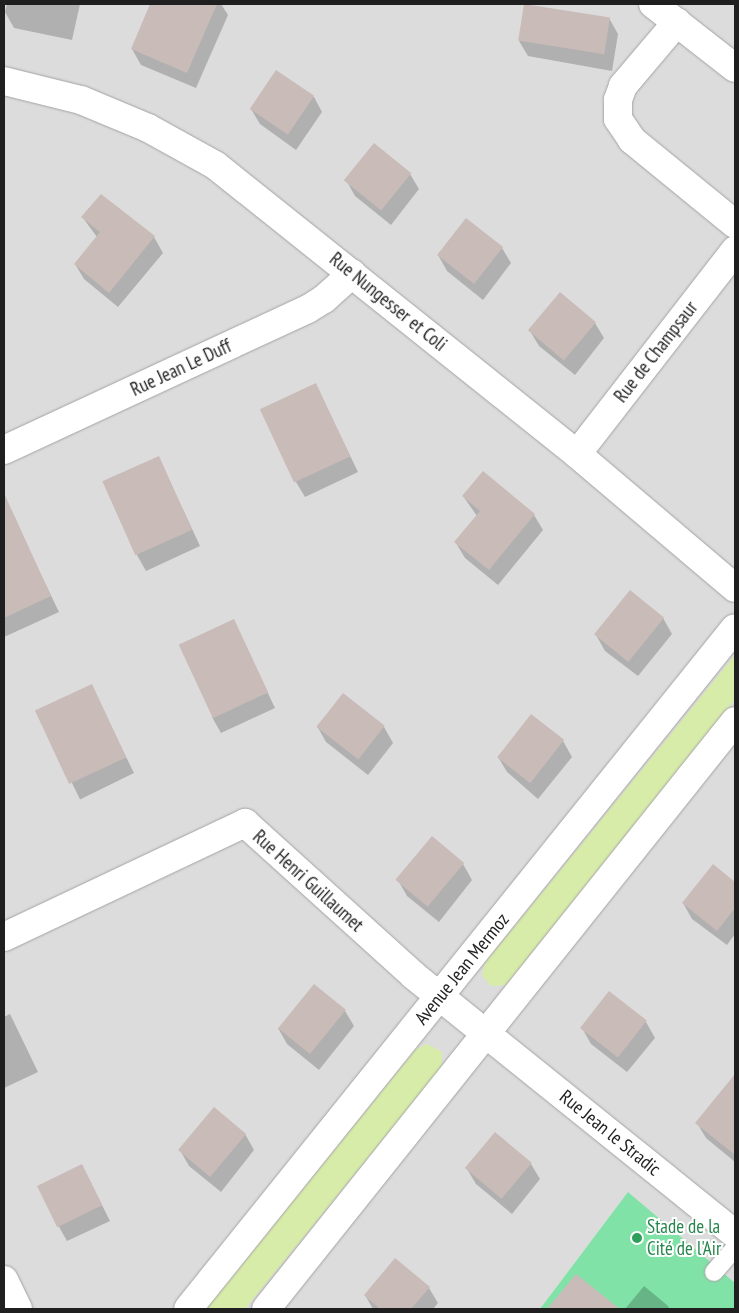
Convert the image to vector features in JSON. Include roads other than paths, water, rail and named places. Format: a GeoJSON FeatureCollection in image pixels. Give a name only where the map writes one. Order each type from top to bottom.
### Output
{"type":"FeatureCollection","features":[{"type":"Feature","properties":{"kind":"street"},"geometry":{"type":"LineString","coordinates":[[653,4],[735,68]]}},
{"type":"Feature","properties":{"kind":"street"},"geometry":{"type":"LineString","coordinates":[[677,22],[623,86],[618,100],[618,119],[632,140],[735,224]]}},
{"type":"Feature","properties":{"kind":"street","name":"Rue Nungesser et Coli"},"geometry":{"type":"LineString","coordinates":[[4,80],[81,100],[165,137],[230,176],[577,454],[735,588]]}},
{"type":"Feature","properties":{"kind":"street","name":"Rue de Champsaur"},"geometry":{"type":"LineString","coordinates":[[577,454],[735,250]]}},
{"type":"Feature","properties":{"kind":"street","name":"Rue Jean Le Duff"},"geometry":{"type":"LineString","coordinates":[[4,450],[308,309],[324,299],[352,274]]}},
{"type":"Feature","properties":{"kind":"street","name":"Avenue Jean Mermoz"},"geometry":{"type":"LineString","coordinates":[[188,1309],[735,628]]}},
{"type":"Feature","properties":{"kind":"street"},"geometry":{"type":"LineString","coordinates":[[266,1309],[484,1032],[735,721]]}},
{"type":"Feature","properties":{"kind":"street","name":"Rue Henri Guillaumet"},"geometry":{"type":"LineString","coordinates":[[4,937],[244,823],[484,1032]]}},
{"type":"Feature","properties":{"kind":"street","name":"Rue Jean le Stradic"},"geometry":{"type":"LineString","coordinates":[[484,1032],[735,1234]]}},
{"type":"Feature","properties":{"kind":"street"},"geometry":{"type":"LineString","coordinates":[[4,1280],[18,1309]]}},
{"type":"Feature","properties":{"kind":"lane"},"geometry":{"type":"LineString","coordinates":[[714,1272],[735,1248]]}},
{"type":"Feature","properties":{"kind":"place","name":"Stade de la Cité de l'Air"},"geometry":{"type":"Point","coordinates":[637,1238]}}]}
